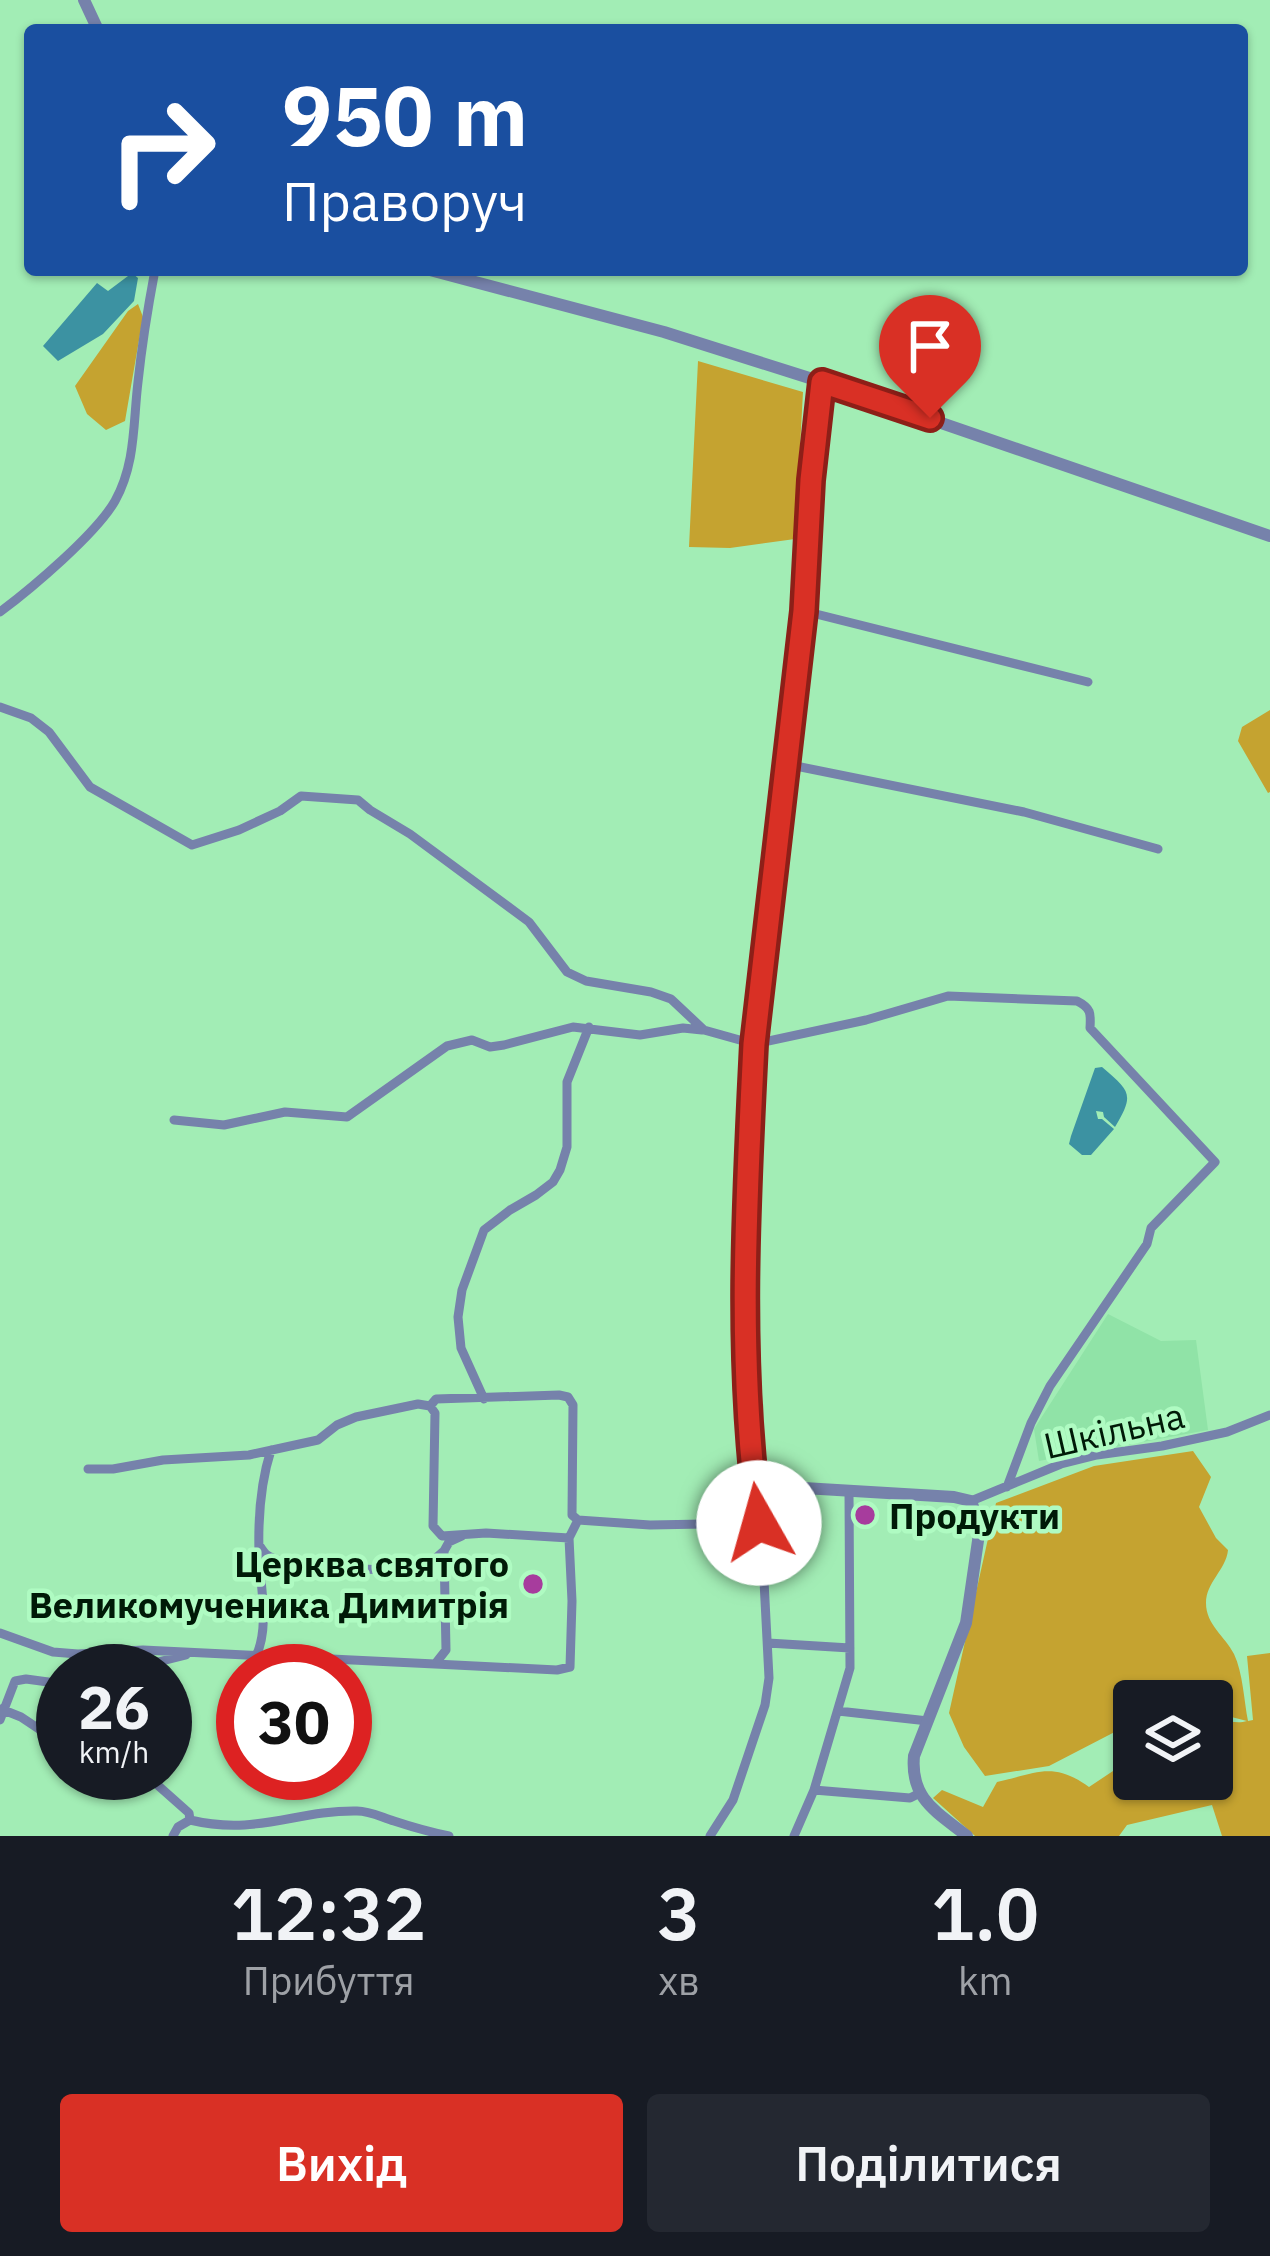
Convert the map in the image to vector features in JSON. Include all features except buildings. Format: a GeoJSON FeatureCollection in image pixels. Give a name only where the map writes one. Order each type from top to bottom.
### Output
{"type":"FeatureCollection","features":[{"type":"Feature","properties":{"kind":"street"},"geometry":{"type":"LineString","coordinates":[[0,611],[101,521],[116,498],[136,428],[137,385],[154,276]]}},
{"type":"Feature","properties":{"kind":"street"},"geometry":{"type":"LineString","coordinates":[[453,276],[664,332],[822,382],[1270,536]]}},
{"type":"Feature","properties":{"kind":"street"},"geometry":{"type":"LineString","coordinates":[[710,1836],[733,1800],[765,1705],[769,1678],[745,1335],[745,1237],[754,1044],[804,611],[822,382]]}},
{"type":"Feature","properties":{"kind":"street"},"geometry":{"type":"LineString","coordinates":[[804,611],[1088,682]]}},
{"type":"Feature","properties":{"kind":"street"},"geometry":{"type":"LineString","coordinates":[[0,707],[31,718],[50,732],[90,787],[192,844],[239,830],[301,796],[358,800],[529,922],[567,972],[586,981],[671,999],[704,1030]]}},
{"type":"Feature","properties":{"kind":"street"},"geometry":{"type":"LineString","coordinates":[[786,764],[1024,812],[1158,849]]}},
{"type":"Feature","properties":{"kind":"street"},"geometry":{"type":"LineString","coordinates":[[174,1120],[224,1125],[285,1112],[347,1117],[447,1046],[472,1040],[490,1047],[554,1030],[589,1027],[640,1035],[683,1028],[754,1044],[866,1020],[948,996],[1077,1000],[1091,1014],[1090,1028],[1215,1162],[1151,1228],[1147,1244],[1050,1386],[1007,1487]]}},
{"type":"Feature","properties":{"kind":"street"},"geometry":{"type":"LineString","coordinates":[[484,1399],[461,1348],[462,1290],[484,1230],[553,1182],[560,1170],[566,1147],[567,1082],[589,1027]]}},
{"type":"Feature","properties":{"kind":"street"},"geometry":{"type":"LineString","coordinates":[[430,1406],[436,1399],[568,1397],[573,1405],[572,1515],[578,1520],[650,1525],[759,1523]]}},
{"type":"Feature","properties":{"kind":"street"},"geometry":{"type":"LineString","coordinates":[[88,1469],[249,1455],[318,1440],[337,1424],[356,1417],[418,1404],[430,1406],[435,1413],[433,1526],[442,1536],[487,1533],[569,1538]]}},
{"type":"Feature","properties":{"kind":"street","name":"Шкільна"},"geometry":{"type":"LineString","coordinates":[[971,1501],[1061,1464],[1227,1432],[1270,1414]]}},
{"type":"Feature","properties":{"kind":"street"},"geometry":{"type":"LineString","coordinates":[[262,1644],[260,1498],[271,1450]]}},
{"type":"Feature","properties":{"kind":"street"},"geometry":{"type":"LineString","coordinates":[[754,1485],[971,1501],[980,1527],[966,1623],[914,1756],[913,1772],[926,1803],[967,1836]]}},
{"type":"Feature","properties":{"kind":"street"},"geometry":{"type":"LineString","coordinates":[[794,1836],[814,1790],[850,1669],[849,1491]]}},
{"type":"Feature","properties":{"kind":"street"},"geometry":{"type":"LineString","coordinates":[[372,1661],[570,1667],[569,1538],[578,1520]]}},
{"type":"Feature","properties":{"kind":"street"},"geometry":{"type":"LineString","coordinates":[[259,1545],[267,1556],[283,1562],[422,1570],[449,1542],[462,1536]]}},
{"type":"Feature","properties":{"kind":"street"},"geometry":{"type":"LineString","coordinates":[[435,1664],[446,1649],[444,1551]]}},
{"type":"Feature","properties":{"kind":"street"},"geometry":{"type":"LineString","coordinates":[[0,1633],[36,1646]]}},
{"type":"Feature","properties":{"kind":"street"},"geometry":{"type":"LineString","coordinates":[[768,1643],[850,1648]]}},
{"type":"Feature","properties":{"kind":"street"},"geometry":{"type":"LineString","coordinates":[[36,1680],[15,1681],[2,1713],[36,1727]]}},
{"type":"Feature","properties":{"kind":"street"},"geometry":{"type":"LineString","coordinates":[[838,1711],[928,1721]]}},
{"type":"Feature","properties":{"kind":"street"},"geometry":{"type":"LineString","coordinates":[[814,1790],[910,1798],[920,1793]]}},
{"type":"Feature","properties":{"kind":"street"},"geometry":{"type":"LineString","coordinates":[[174,1800],[190,1820]]}},
{"type":"Feature","properties":{"kind":"street"},"geometry":{"type":"LineString","coordinates":[[190,1820],[232,1832],[365,1811],[449,1836]]}},
{"type":"Feature","properties":{"kind":"street"},"geometry":{"type":"LineString","coordinates":[[173,1836],[190,1820]]}},
{"type":"Feature","properties":{"kind":"shaded area"},"geometry":{"type":"Polygon","coordinates":[[[138,304],[143,317],[125,421],[106,430],[87,414],[75,386],[128,311],[138,304]]]}},
{"type":"Feature","properties":{"kind":"shaded area"},"geometry":{"type":"Polygon","coordinates":[[[698,361],[803,392],[795,539],[730,548],[689,547],[698,361]]]}},
{"type":"Feature","properties":{"kind":"shaded area"},"geometry":{"type":"Polygon","coordinates":[[[1270,710],[1268,793],[1238,741],[1242,727],[1270,710]]]}},
{"type":"Feature","properties":{"kind":"shaded area"},"geometry":{"type":"Polygon","coordinates":[[[1108,1314],[1161,1341],[1196,1340],[1208,1430],[1039,1461],[1034,1429],[1108,1314]]]}},
{"type":"Feature","properties":{"kind":"shaded area"},"geometry":{"type":"Polygon","coordinates":[[[1193,1451],[1211,1477],[1199,1507],[1228,1550],[1209,1589],[1207,1611],[1237,1662],[1248,1721],[1253,1720],[1247,1656],[1270,1653],[1270,1836],[1222,1836],[1212,1805],[1127,1825],[1119,1836],[975,1836],[933,1798],[942,1790],[983,1807],[997,1782],[1055,1772],[1089,1787],[1113,1771],[1113,1800],[1233,1800],[1233,1722],[1247,1721],[1233,1717],[1233,1680],[1113,1680],[1113,1733],[1049,1766],[985,1776],[964,1747],[949,1713],[996,1503],[1094,1466],[1193,1451]]]}},
{"type":"Feature","properties":{"kind":"water"},"geometry":{"type":"Polygon","coordinates":[[[128,276],[138,278],[134,301],[103,334],[58,361],[43,346],[97,283],[108,291],[128,276]]]}},
{"type":"Feature","properties":{"kind":"water"},"geometry":{"type":"Polygon","coordinates":[[[1102,1067],[1124,1088],[1127,1100],[1115,1127],[1103,1112],[1096,1111],[1098,1119],[1114,1129],[1091,1155],[1082,1155],[1069,1144],[1095,1068],[1102,1067]]]}},
{"type":"Feature","properties":{"kind":"place","name":"Продукти"},"geometry":{"type":"Point","coordinates":[865,1515]}},
{"type":"Feature","properties":{"kind":"place","name":"Церква святого Великомученика Димитрія"},"geometry":{"type":"Point","coordinates":[533,1584]}},
{"type":"Feature","properties":{"kind":"route"},"geometry":{"type":"LineString","coordinates":[[759,1523],[745,1335],[750,1113],[804,611],[822,382],[930,418]]}}]}
